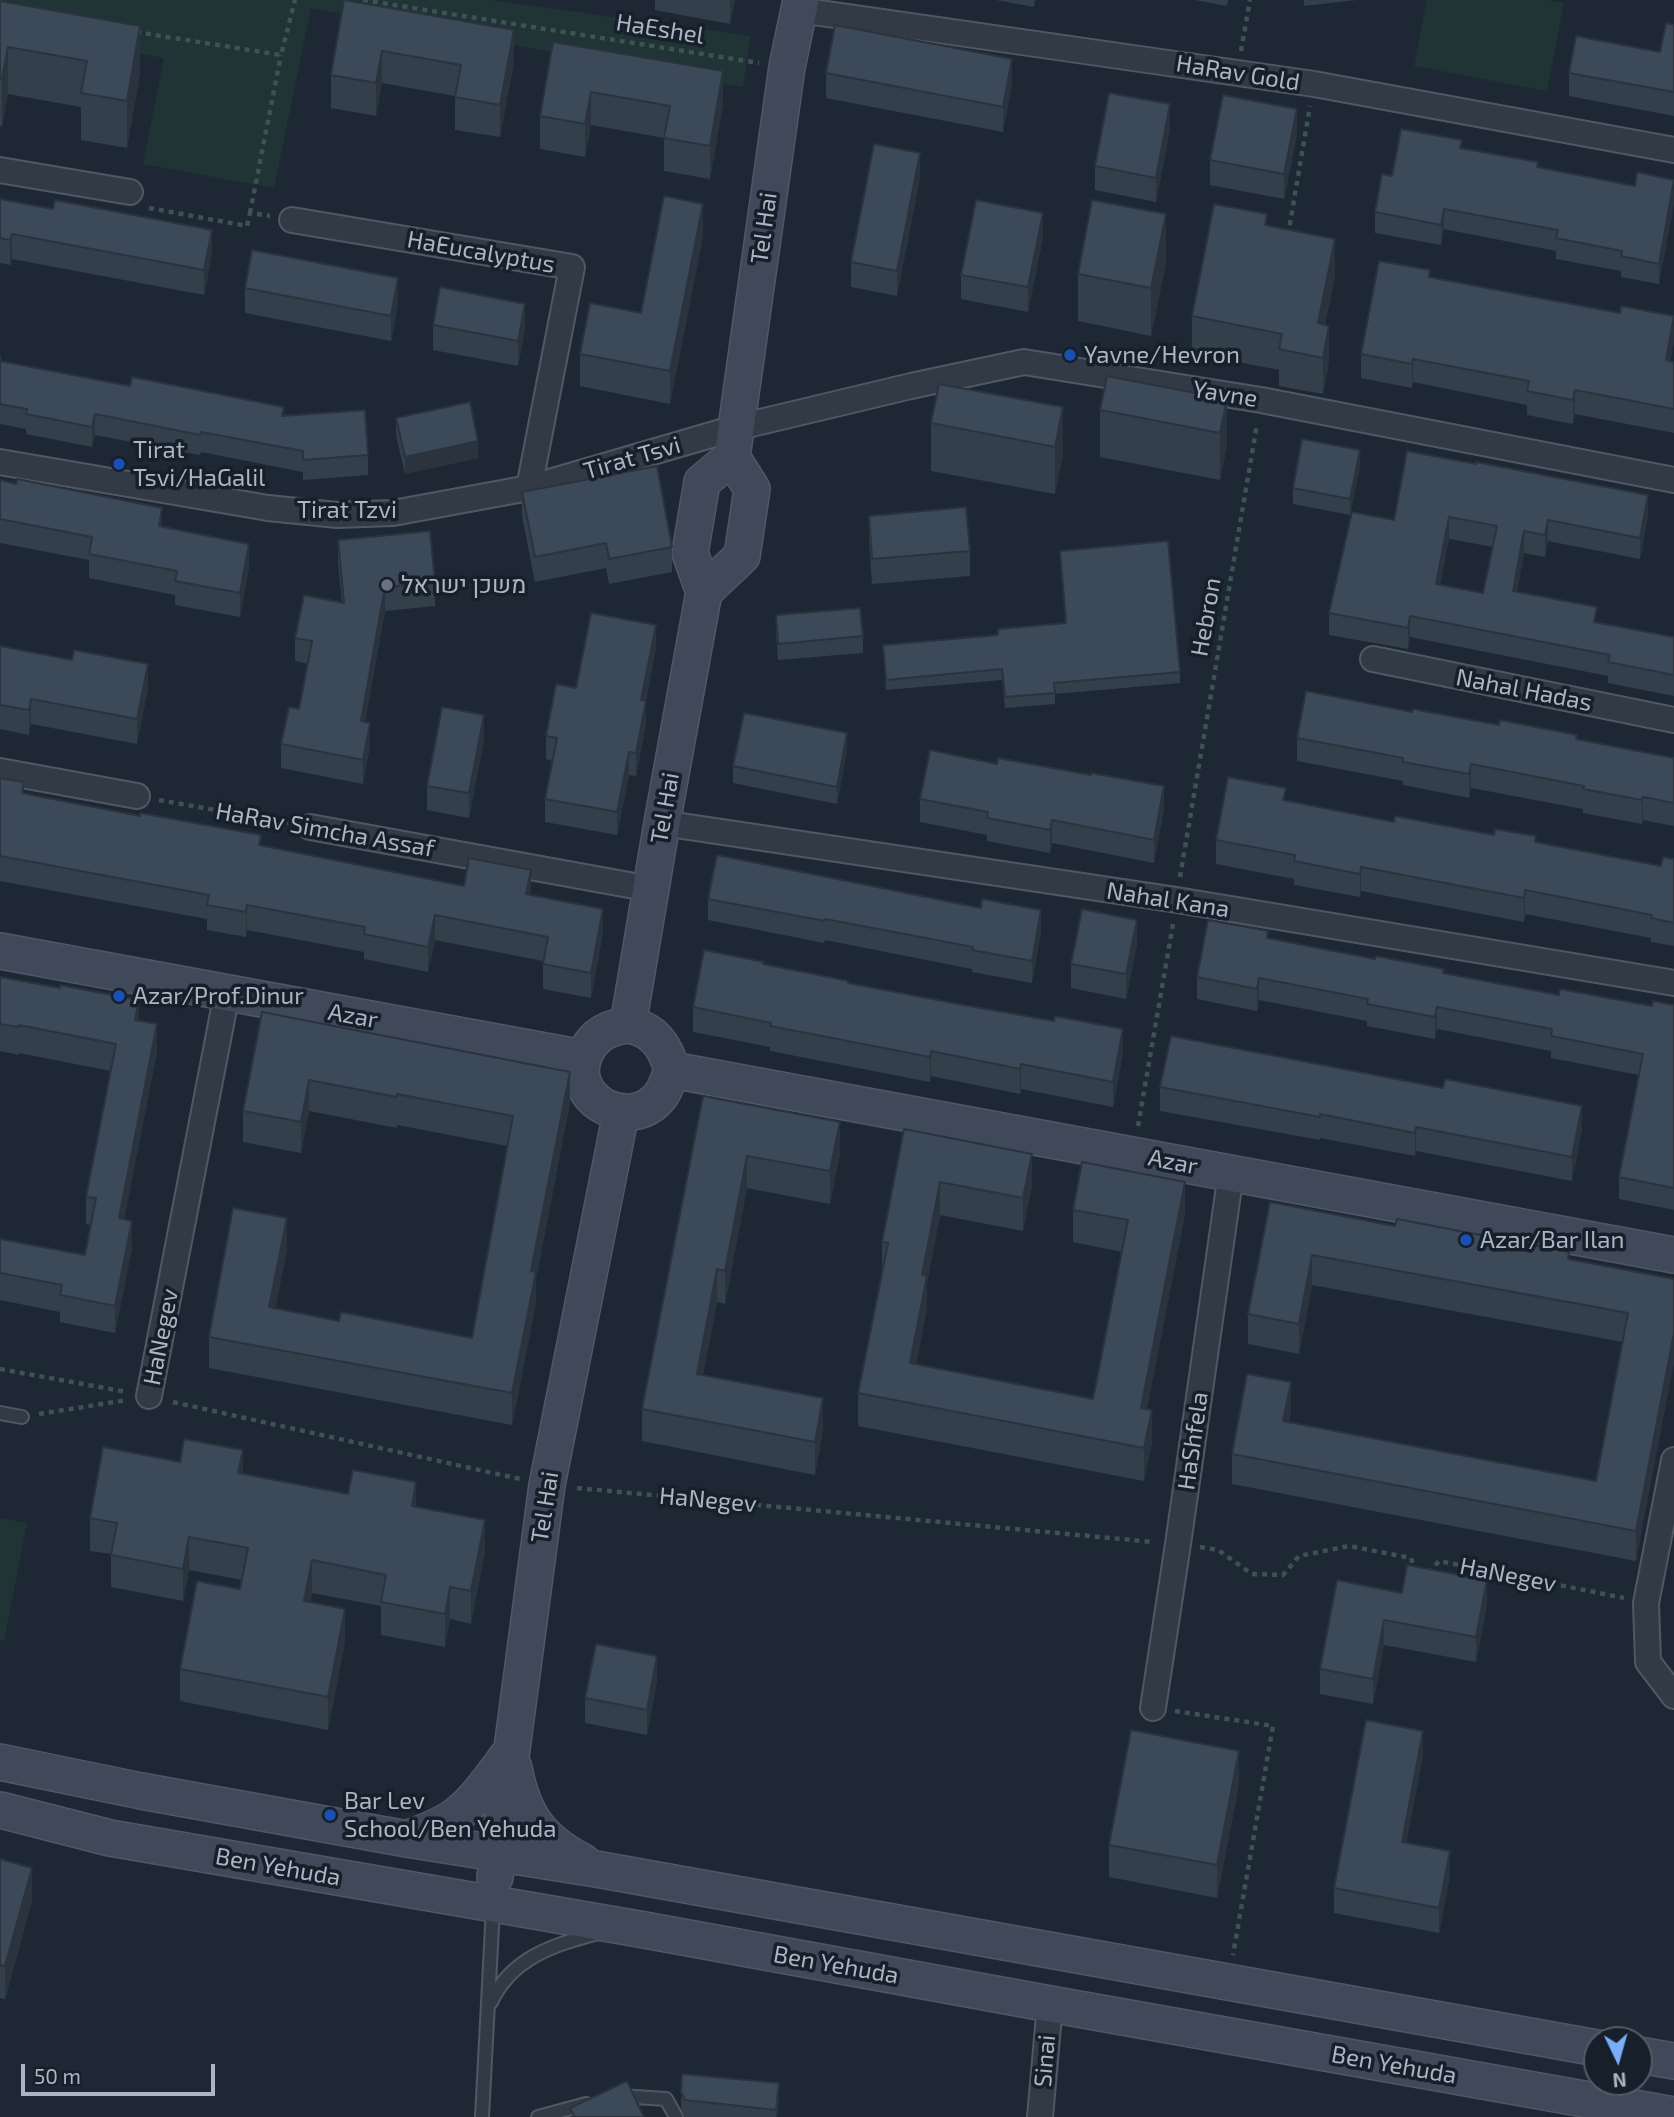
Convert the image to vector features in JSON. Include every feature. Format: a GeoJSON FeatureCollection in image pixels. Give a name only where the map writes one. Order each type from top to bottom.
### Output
{"type":"FeatureCollection","features":[{"type":"Feature","properties":{"kind":"street","name":"Tel Hai"},"geometry":{"type":"LineString","coordinates":[[733,443],[787,67],[800,5]]}},
{"type":"Feature","properties":{"kind":"street","name":"HaRav Gold"},"geometry":{"type":"LineString","coordinates":[[800,5],[1314,84],[1674,150]]}},
{"type":"Feature","properties":{"kind":"street"},"geometry":{"type":"LineString","coordinates":[[0,170],[130,192]]}},
{"type":"Feature","properties":{"kind":"street","name":"HaEucalyptus"},"geometry":{"type":"LineString","coordinates":[[292,220],[572,267],[529,488]]}},
{"type":"Feature","properties":{"kind":"street","name":"Yavne"},"geometry":{"type":"LineString","coordinates":[[733,443],[911,386],[1024,362],[1261,400],[1674,480]]}},
{"type":"Feature","properties":{"kind":"street","name":"Tirat Tsvi"},"geometry":{"type":"LineString","coordinates":[[529,488],[733,443]]}},
{"type":"Feature","properties":{"kind":"street"},"geometry":{"type":"LineString","coordinates":[[733,443],[752,489],[742,555],[704,592],[690,553],[702,482],[733,443]]}},
{"type":"Feature","properties":{"kind":"street","name":"Tirat Tzvi"},"geometry":{"type":"LineString","coordinates":[[0,461],[268,508],[337,515],[393,513],[529,488]]}},
{"type":"Feature","properties":{"kind":"street","name":"Tel Hai"},"geometry":{"type":"LineString","coordinates":[[628,1026],[704,592]]}},
{"type":"Feature","properties":{"kind":"street","name":"Nahal Hadas"},"geometry":{"type":"LineString","coordinates":[[1373,659],[1674,720]]}},
{"type":"Feature","properties":{"kind":"street"},"geometry":{"type":"LineString","coordinates":[[0,771],[137,796]]}},
{"type":"Feature","properties":{"kind":"street","name":"Nahal Kana"},"geometry":{"type":"LineString","coordinates":[[662,823],[1177,901],[1674,983]]}},
{"type":"Feature","properties":{"kind":"street","name":"HaRav Simcha Assaf"},"geometry":{"type":"LineString","coordinates":[[310,827],[651,889]]}},
{"type":"Feature","properties":{"kind":"street","name":"Azar"},"geometry":{"type":"LineString","coordinates":[[0,951],[583,1058]]}},
{"type":"Feature","properties":{"kind":"street","name":"HaNegev"},"geometry":{"type":"LineString","coordinates":[[149,1396],[227,993]]}},
{"type":"Feature","properties":{"kind":"street"},"geometry":{"type":"LineString","coordinates":[[628,1026],[651,1033],[662,1044],[672,1070],[661,1095],[650,1106],[636,1112],[607,1109],[595,1101],[586,1088],[582,1074],[583,1058],[589,1045],[599,1034],[613,1027],[628,1026]]}},
{"type":"Feature","properties":{"kind":"street","name":"Azar"},"geometry":{"type":"LineString","coordinates":[[672,1070],[1674,1255]]}},
{"type":"Feature","properties":{"kind":"street","name":"Tel Hai"},"geometry":{"type":"LineString","coordinates":[[493,1904],[547,1485],[621,1112]]}},
{"type":"Feature","properties":{"kind":"street","name":"HaShfela"},"geometry":{"type":"LineString","coordinates":[[1153,1708],[1231,1173]]}},
{"type":"Feature","properties":{"kind":"street"},"geometry":{"type":"LineString","coordinates":[[1674,1460],[1646,1602],[1648,1662],[1674,1696]]}},
{"type":"Feature","properties":{"kind":"street"},"geometry":{"type":"LineString","coordinates":[[407,1839],[435,1828],[458,1814],[486,1785],[511,1751]]}},
{"type":"Feature","properties":{"kind":"street"},"geometry":{"type":"LineString","coordinates":[[511,1751],[517,1786],[533,1823],[548,1840],[568,1855],[596,1870]]}},
{"type":"Feature","properties":{"kind":"street","name":"Ben Yehuda"},"geometry":{"type":"LineString","coordinates":[[0,1762],[141,1791],[407,1839],[596,1870],[1583,2046]]}},
{"type":"Feature","properties":{"kind":"street","name":"Ben Yehuda"},"geometry":{"type":"LineString","coordinates":[[0,1810],[110,1838],[639,1929],[1674,2115]]}},
{"type":"Feature","properties":{"kind":"street","name":"Sinai"},"geometry":{"type":"LineString","coordinates":[[1040,2117],[1050,2004]]}},
{"type":"Feature","properties":{"kind":"street"},"geometry":{"type":"LineString","coordinates":[[1653,2058],[1674,2062]]}},
{"type":"Feature","properties":{"kind":"lane"},"geometry":{"type":"LineString","coordinates":[[0,1413],[22,1417]]}},
{"type":"Feature","properties":{"kind":"lane"},"geometry":{"type":"LineString","coordinates":[[482,2117],[493,1904]]}},
{"type":"Feature","properties":{"kind":"lane"},"geometry":{"type":"LineString","coordinates":[[488,2008],[508,1974],[532,1958],[563,1943],[598,1933],[639,1929]]}},
{"type":"Feature","properties":{"kind":"lane"},"geometry":{"type":"LineString","coordinates":[[538,2117],[616,2096],[666,2099],[676,2117]]}},
{"type":"Feature","properties":{"kind":"path"},"geometry":{"type":"LineString","coordinates":[[130,192],[128,204],[247,226],[281,55],[295,0]]}},
{"type":"Feature","properties":{"kind":"path","name":"HaEshel"},"geometry":{"type":"LineString","coordinates":[[363,0],[787,67]]}},
{"type":"Feature","properties":{"kind":"path"},"geometry":{"type":"LineString","coordinates":[[1237,72],[1250,0]]}},
{"type":"Feature","properties":{"kind":"path"},"geometry":{"type":"LineString","coordinates":[[134,32],[281,55]]}},
{"type":"Feature","properties":{"kind":"path"},"geometry":{"type":"LineString","coordinates":[[1289,235],[1314,84]]}},
{"type":"Feature","properties":{"kind":"path"},"geometry":{"type":"LineString","coordinates":[[250,213],[292,220]]}},
{"type":"Feature","properties":{"kind":"path","name":"Hebron"},"geometry":{"type":"LineString","coordinates":[[1133,1155],[1261,400]]}},
{"type":"Feature","properties":{"kind":"path","name":"HaRav Simcha Assaf"},"geometry":{"type":"LineString","coordinates":[[137,796],[310,827]]}},
{"type":"Feature","properties":{"kind":"path"},"geometry":{"type":"LineString","coordinates":[[0,1369],[149,1396]]}},
{"type":"Feature","properties":{"kind":"path"},"geometry":{"type":"LineString","coordinates":[[22,1417],[149,1396]]}},
{"type":"Feature","properties":{"kind":"path","name":"HaNegev"},"geometry":{"type":"LineString","coordinates":[[149,1396],[547,1485],[1178,1544],[1218,1550],[1252,1574],[1283,1575],[1299,1556],[1349,1546],[1411,1558],[1415,1572]]}},
{"type":"Feature","properties":{"kind":"path","name":"HaNegev"},"geometry":{"type":"LineString","coordinates":[[1428,1574],[1439,1561],[1646,1602]]}},
{"type":"Feature","properties":{"kind":"path"},"geometry":{"type":"LineString","coordinates":[[1153,1708],[1273,1726],[1228,1984]]}},
{"type":"Feature","properties":{"kind":"green space"},"geometry":{"type":"Polygon","coordinates":[[[0,0],[490,0],[750,36],[743,87],[311,8],[274,188],[143,164],[164,58],[0,28],[0,0]]]}},
{"type":"Feature","properties":{"kind":"green space"},"geometry":{"type":"Polygon","coordinates":[[[1427,0],[1546,0],[1564,3],[1547,91],[1414,66],[1427,0]]]}},
{"type":"Feature","properties":{"kind":"green space"},"geometry":{"type":"Polygon","coordinates":[[[0,1518],[27,1523],[4,1640],[0,1640],[0,1518]]]}},
{"type":"Feature","properties":{"kind":"building"},"geometry":{"type":"Polygon","coordinates":[[[344,0],[514,30],[500,105],[455,97],[461,65],[382,51],[376,83],[331,75],[344,0]]]}},
{"type":"Feature","properties":{"kind":"building"},"geometry":{"type":"Polygon","coordinates":[[[0,1],[140,26],[127,101],[81,93],[87,61],[8,47],[2,79],[0,78],[0,1]]]}},
{"type":"Feature","properties":{"kind":"building"},"geometry":{"type":"Polygon","coordinates":[[[1666,23],[1674,25],[1674,92],[1569,73],[1576,36],[1660,52],[1666,23]]]}},
{"type":"Feature","properties":{"kind":"building"},"geometry":{"type":"Polygon","coordinates":[[[835,25],[1012,59],[1003,107],[826,73],[835,25]]]}},
{"type":"Feature","properties":{"kind":"building"},"geometry":{"type":"Polygon","coordinates":[[[553,42],[723,71],[710,146],[664,138],[670,106],[591,92],[585,124],[540,116],[553,42]]]}},
{"type":"Feature","properties":{"kind":"building"},"geometry":{"type":"Polygon","coordinates":[[[1109,93],[1170,104],[1156,178],[1095,166],[1109,93]]]}},
{"type":"Feature","properties":{"kind":"building"},"geometry":{"type":"Polygon","coordinates":[[[1223,95],[1297,109],[1284,174],[1210,160],[1223,95]]]}},
{"type":"Feature","properties":{"kind":"building"},"geometry":{"type":"Polygon","coordinates":[[[1401,129],[1462,140],[1460,148],[1538,162],[1537,167],[1635,186],[1637,172],[1674,180],[1659,264],[1621,256],[1622,251],[1556,238],[1558,230],[1444,209],[1441,225],[1375,212],[1382,174],[1392,176],[1401,129]]]}},
{"type":"Feature","properties":{"kind":"building"},"geometry":{"type":"Polygon","coordinates":[[[874,144],[920,153],[897,271],[851,262],[874,144]]]}},
{"type":"Feature","properties":{"kind":"building"},"geometry":{"type":"Polygon","coordinates":[[[664,196],[703,204],[670,371],[580,354],[590,303],[641,313],[664,196]]]}},
{"type":"Feature","properties":{"kind":"building"},"geometry":{"type":"Polygon","coordinates":[[[0,199],[53,209],[55,200],[212,230],[204,270],[12,234],[10,240],[0,238],[0,199]]]}},
{"type":"Feature","properties":{"kind":"building"},"geometry":{"type":"Polygon","coordinates":[[[976,200],[1043,213],[1028,287],[961,275],[976,200]]]}},
{"type":"Feature","properties":{"kind":"building"},"geometry":{"type":"Polygon","coordinates":[[[1092,200],[1166,214],[1151,288],[1078,274],[1092,200]]]}},
{"type":"Feature","properties":{"kind":"building"},"geometry":{"type":"Polygon","coordinates":[[[1214,204],[1267,214],[1265,225],[1335,239],[1318,323],[1329,326],[1323,358],[1279,349],[1282,334],[1192,316],[1214,204]]]}},
{"type":"Feature","properties":{"kind":"building"},"geometry":{"type":"Polygon","coordinates":[[[252,250],[398,278],[391,316],[245,288],[252,250]]]}},
{"type":"Feature","properties":{"kind":"building"},"geometry":{"type":"Polygon","coordinates":[[[1379,261],[1430,270],[1429,277],[1620,313],[1621,306],[1674,316],[1666,360],[1674,362],[1674,409],[1575,390],[1573,400],[1527,391],[1529,381],[1413,359],[1412,364],[1361,354],[1379,261]]]}},
{"type":"Feature","properties":{"kind":"building"},"geometry":{"type":"Polygon","coordinates":[[[440,287],[525,304],[518,341],[433,325],[440,287]]]}},
{"type":"Feature","properties":{"kind":"building"},"geometry":{"type":"Polygon","coordinates":[[[0,361],[130,386],[132,377],[284,407],[282,416],[365,410],[368,455],[303,460],[303,451],[201,432],[200,435],[95,414],[92,427],[26,414],[27,409],[0,404],[0,361]]]}},
{"type":"Feature","properties":{"kind":"building"},"geometry":{"type":"Polygon","coordinates":[[[1107,376],[1227,399],[1220,433],[1100,410],[1107,376]]]}},
{"type":"Feature","properties":{"kind":"building"},"geometry":{"type":"Polygon","coordinates":[[[939,384],[1063,407],[1055,447],[931,423],[939,384]]]}},
{"type":"Feature","properties":{"kind":"building"},"geometry":{"type":"Polygon","coordinates":[[[470,402],[478,441],[405,457],[396,418],[470,402]]]}},
{"type":"Feature","properties":{"kind":"building"},"geometry":{"type":"Polygon","coordinates":[[[1302,439],[1360,450],[1350,499],[1293,488],[1302,439]]]}},
{"type":"Feature","properties":{"kind":"building"},"geometry":{"type":"Polygon","coordinates":[[[1407,451],[1648,495],[1640,538],[1548,520],[1545,535],[1524,531],[1513,591],[1597,607],[1594,622],[1674,637],[1674,675],[1608,662],[1610,655],[1410,616],[1408,628],[1329,613],[1352,512],[1394,520],[1407,451]],[[1449,517],[1436,584],[1483,593],[1497,526],[1449,517]]]}},
{"type":"Feature","properties":{"kind":"building"},"geometry":{"type":"Polygon","coordinates":[[[657,466],[672,547],[609,559],[606,543],[535,557],[522,492],[657,466]]]}},
{"type":"Feature","properties":{"kind":"building"},"geometry":{"type":"Polygon","coordinates":[[[17,479],[162,508],[159,526],[249,544],[240,593],[175,581],[177,571],[89,554],[92,537],[0,519],[0,480],[16,484],[17,479]]]}},
{"type":"Feature","properties":{"kind":"building"},"geometry":{"type":"Polygon","coordinates":[[[966,507],[970,551],[872,559],[869,516],[966,507]]]}},
{"type":"Feature","properties":{"kind":"building"},"geometry":{"type":"Polygon","coordinates":[[[430,531],[435,582],[385,587],[361,721],[370,723],[363,760],[281,744],[289,707],[299,709],[312,641],[295,638],[304,595],[344,603],[338,540],[430,531]]]}},
{"type":"Feature","properties":{"kind":"building"},"geometry":{"type":"Polygon","coordinates":[[[1168,541],[1180,672],[1054,683],[1055,693],[1005,697],[1002,669],[886,680],[883,645],[998,635],[998,629],[1066,623],[1060,551],[1168,541]]]}},
{"type":"Feature","properties":{"kind":"building"},"geometry":{"type":"Polygon","coordinates":[[[860,608],[863,636],[778,644],[776,615],[860,608]]]}},
{"type":"Feature","properties":{"kind":"building"},"geometry":{"type":"Polygon","coordinates":[[[591,613],[656,625],[641,700],[646,701],[636,753],[629,752],[617,812],[545,799],[557,738],[546,736],[556,684],[576,688],[591,613]]]}},
{"type":"Feature","properties":{"kind":"building"},"geometry":{"type":"Polygon","coordinates":[[[0,646],[72,660],[74,650],[148,664],[137,719],[31,699],[29,710],[0,705],[0,646]]]}},
{"type":"Feature","properties":{"kind":"building"},"geometry":{"type":"Polygon","coordinates":[[[1306,691],[1412,712],[1413,709],[1499,725],[1500,720],[1577,735],[1576,739],[1674,758],[1674,803],[1583,789],[1584,786],[1471,764],[1469,774],[1403,762],[1403,758],[1297,738],[1306,691]]]}},
{"type":"Feature","properties":{"kind":"building"},"geometry":{"type":"Polygon","coordinates":[[[442,707],[484,715],[469,793],[427,786],[442,707]]]}},
{"type":"Feature","properties":{"kind":"building"},"geometry":{"type":"Polygon","coordinates":[[[744,713],[847,733],[837,787],[733,766],[744,713]]]}},
{"type":"Feature","properties":{"kind":"building"},"geometry":{"type":"Polygon","coordinates":[[[930,750],[997,764],[998,758],[1164,786],[1154,840],[1052,820],[1050,830],[987,818],[988,812],[920,799],[930,750]]]}},
{"type":"Feature","properties":{"kind":"building"},"geometry":{"type":"Polygon","coordinates":[[[1228,777],[1286,788],[1283,800],[1394,822],[1395,816],[1494,835],[1495,829],[1536,836],[1535,842],[1661,866],[1663,857],[1674,859],[1674,923],[1651,918],[1652,915],[1525,890],[1524,898],[1361,867],[1360,874],[1294,861],[1295,855],[1216,840],[1228,777]]]}},
{"type":"Feature","properties":{"kind":"building"},"geometry":{"type":"Polygon","coordinates":[[[0,778],[24,782],[22,793],[140,816],[140,813],[261,835],[259,845],[464,886],[469,858],[531,870],[526,894],[603,909],[591,973],[543,964],[548,937],[435,915],[428,947],[364,934],[365,927],[247,905],[246,912],[207,905],[209,895],[0,856],[0,778]]]}},
{"type":"Feature","properties":{"kind":"building"},"geometry":{"type":"Polygon","coordinates":[[[717,855],[981,908],[982,899],[1041,910],[1032,961],[972,950],[973,947],[708,899],[717,855]]]}},
{"type":"Feature","properties":{"kind":"building"},"geometry":{"type":"Polygon","coordinates":[[[1082,909],[1137,920],[1126,974],[1071,964],[1082,909]]]}},
{"type":"Feature","properties":{"kind":"building"},"geometry":{"type":"Polygon","coordinates":[[[1208,920],[1268,931],[1267,938],[1444,969],[1443,973],[1559,995],[1560,989],[1652,1006],[1653,1001],[1674,1005],[1674,1188],[1619,1177],[1643,1054],[1551,1036],[1552,1029],[1437,1007],[1435,1017],[1367,1004],[1368,999],[1259,978],[1257,989],[1197,977],[1208,920]]]}},
{"type":"Feature","properties":{"kind":"building"},"geometry":{"type":"Polygon","coordinates":[[[704,950],[849,981],[848,983],[964,1005],[1054,1021],[1055,1016],[1123,1029],[1113,1082],[1021,1064],[1020,1069],[931,1051],[930,1057],[770,1026],[771,1023],[693,1007],[704,950]]]}},
{"type":"Feature","properties":{"kind":"building"},"geometry":{"type":"Polygon","coordinates":[[[0,977],[139,1000],[135,1020],[157,1024],[119,1218],[132,1221],[115,1306],[60,1295],[62,1285],[0,1273],[0,1239],[85,1255],[96,1198],[86,1197],[116,1044],[19,1025],[0,1024],[0,977]]]}},
{"type":"Feature","properties":{"kind":"building"},"geometry":{"type":"Polygon","coordinates":[[[262,1012],[570,1072],[531,1271],[536,1272],[512,1393],[209,1337],[233,1208],[287,1218],[269,1307],[339,1321],[341,1312],[472,1338],[513,1116],[309,1080],[301,1122],[243,1111],[262,1012]]]}},
{"type":"Feature","properties":{"kind":"building"},"geometry":{"type":"Polygon","coordinates":[[[1171,1036],[1443,1088],[1445,1079],[1582,1106],[1572,1157],[1416,1127],[1415,1133],[1160,1087],[1171,1036]]]}},
{"type":"Feature","properties":{"kind":"building"},"geometry":{"type":"Polygon","coordinates":[[[703,1096],[840,1122],[830,1171],[747,1156],[725,1271],[717,1269],[697,1374],[823,1398],[815,1442],[642,1409],[703,1096]]]}},
{"type":"Feature","properties":{"kind":"building"},"geometry":{"type":"Polygon","coordinates":[[[904,1129],[1032,1154],[1023,1198],[940,1182],[922,1275],[927,1276],[910,1363],[1093,1399],[1128,1220],[1073,1210],[1082,1162],[1185,1182],[1141,1408],[1152,1410],[1144,1448],[858,1393],[888,1243],[882,1242],[904,1129]]]}},
{"type":"Feature","properties":{"kind":"building"},"geometry":{"type":"Polygon","coordinates":[[[1270,1202],[1395,1226],[1397,1219],[1569,1252],[1568,1259],[1674,1279],[1674,1333],[1636,1531],[1232,1454],[1247,1374],[1291,1382],[1283,1421],[1596,1481],[1628,1313],[1312,1255],[1299,1324],[1248,1314],[1270,1202]]]}},
{"type":"Feature","properties":{"kind":"building"},"geometry":{"type":"Polygon","coordinates":[[[184,1439],[243,1450],[238,1473],[348,1494],[353,1470],[416,1482],[412,1506],[485,1520],[471,1591],[450,1587],[445,1614],[381,1602],[386,1575],[312,1560],[304,1601],[345,1609],[328,1697],[180,1669],[197,1581],[240,1589],[248,1548],[189,1537],[183,1569],[111,1555],[117,1523],[90,1518],[103,1447],[180,1462],[184,1439]]]}},
{"type":"Feature","properties":{"kind":"building"},"geometry":{"type":"Polygon","coordinates":[[[1407,1565],[1487,1580],[1476,1637],[1384,1620],[1373,1679],[1320,1669],[1337,1580],[1402,1593],[1407,1565]]]}},
{"type":"Feature","properties":{"kind":"building"},"geometry":{"type":"Polygon","coordinates":[[[596,1644],[657,1656],[647,1710],[585,1698],[596,1644]]]}},
{"type":"Feature","properties":{"kind":"building"},"geometry":{"type":"Polygon","coordinates":[[[1366,1720],[1423,1731],[1402,1842],[1450,1851],[1439,1908],[1334,1888],[1366,1720]]]}},
{"type":"Feature","properties":{"kind":"building"},"geometry":{"type":"Polygon","coordinates":[[[1131,1730],[1239,1751],[1217,1865],[1109,1845],[1131,1730]]]}},
{"type":"Feature","properties":{"kind":"building"},"geometry":{"type":"Polygon","coordinates":[[[0,1859],[32,1868],[5,1966],[0,1965],[0,1859]]]}},
{"type":"Feature","properties":{"kind":"building"},"geometry":{"type":"Polygon","coordinates":[[[682,2074],[779,2083],[776,2110],[685,2100],[681,2092],[682,2074]]]}},
{"type":"Feature","properties":{"kind":"building"},"geometry":{"type":"Polygon","coordinates":[[[627,2081],[644,2117],[575,2117],[570,2108],[627,2081]]]}},
{"type":"Feature","properties":{"kind":"place","name":"Yavne/Hevron"},"geometry":{"type":"Point","coordinates":[1070,355]}},
{"type":"Feature","properties":{"kind":"place","name":"Tirat Tsvi/HaGalil"},"geometry":{"type":"Point","coordinates":[119,464]}},
{"type":"Feature","properties":{"kind":"place","name":"משכן ישראל"},"geometry":{"type":"Point","coordinates":[387,585]}},
{"type":"Feature","properties":{"kind":"place","name":"Azar/Prof.Dinur"},"geometry":{"type":"Point","coordinates":[119,996]}},
{"type":"Feature","properties":{"kind":"place","name":"Azar/Bar Ilan"},"geometry":{"type":"Point","coordinates":[1466,1240]}},
{"type":"Feature","properties":{"kind":"place","name":"Bar Lev School/Ben Yehuda"},"geometry":{"type":"Point","coordinates":[330,1815]}}]}
